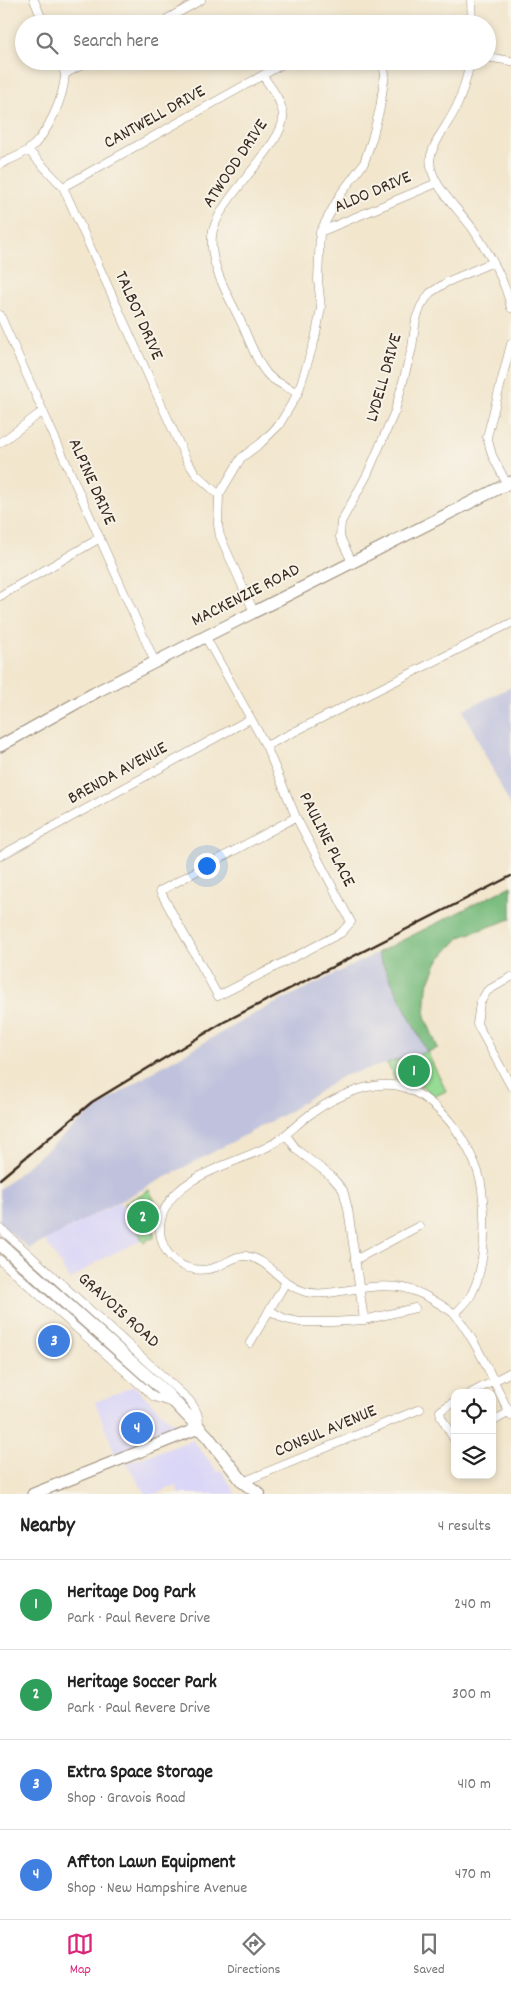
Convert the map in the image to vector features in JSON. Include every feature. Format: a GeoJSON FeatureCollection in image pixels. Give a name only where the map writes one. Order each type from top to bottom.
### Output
{"type":"FeatureCollection","features":[{"type":"Feature","properties":{"kind":"main road","name":"MACKENZIE ROAD"},"geometry":{"type":"LineString","coordinates":[[0,746],[91,695],[205,636],[509,484]]}},
{"type":"Feature","properties":{"kind":"main road","name":"GRAVOIS ROAD"},"geometry":{"type":"LineString","coordinates":[[0,1244],[177,1404],[199,1428],[244,1488],[259,1494]]}},
{"type":"Feature","properties":{"kind":"main road"},"geometry":{"type":"LineString","coordinates":[[33,1494],[199,1428]]}},
{"type":"Feature","properties":{"kind":"street"},"geometry":{"type":"LineString","coordinates":[[34,0],[40,15]]}},
{"type":"Feature","properties":{"kind":"street"},"geometry":{"type":"LineString","coordinates":[[174,15],[201,0]]}},
{"type":"Feature","properties":{"kind":"street"},"geometry":{"type":"LineString","coordinates":[[471,0],[472,15]]}},
{"type":"Feature","properties":{"kind":"street"},"geometry":{"type":"LineString","coordinates":[[496,58],[511,61]]}},
{"type":"Feature","properties":{"kind":"street"},"geometry":{"type":"LineString","coordinates":[[0,164],[28,150],[44,132],[58,106],[65,84],[63,70]]}},
{"type":"Feature","properties":{"kind":"street"},"geometry":{"type":"LineString","coordinates":[[65,74],[72,70]]}},
{"type":"Feature","properties":{"kind":"street","name":"CANTWELL DRIVE"},"geometry":{"type":"LineString","coordinates":[[63,187],[273,70]]}},
{"type":"Feature","properties":{"kind":"street"},"geometry":{"type":"LineString","coordinates":[[254,612],[220,536],[218,525],[219,495],[240,458],[261,443],[279,425],[298,393],[315,340],[321,308],[318,280],[320,232],[340,196],[364,163],[380,108],[384,70]]}},
{"type":"Feature","properties":{"kind":"street"},"geometry":{"type":"LineString","coordinates":[[468,70],[459,102],[431,155],[432,172],[437,183],[472,228],[493,262],[508,291],[511,308]]}},
{"type":"Feature","properties":{"kind":"street","name":"ATWOOD DRIVE"},"geometry":{"type":"LineString","coordinates":[[263,76],[278,98],[283,119],[274,140],[228,202],[214,225],[211,237],[214,258],[221,280],[262,367],[275,381],[298,393]]}},
{"type":"Feature","properties":{"kind":"street","name":"TALBOT DRIVE"},"geometry":{"type":"LineString","coordinates":[[28,150],[63,187],[187,461],[196,474],[219,495]]}},
{"type":"Feature","properties":{"kind":"street","name":"ALDO DRIVE"},"geometry":{"type":"LineString","coordinates":[[320,232],[437,183]]}},
{"type":"Feature","properties":{"kind":"street","name":"LYDELL DRIVE"},"geometry":{"type":"LineString","coordinates":[[352,562],[340,537],[341,522],[367,475],[395,411],[412,348],[416,319],[421,306],[430,293],[448,282],[493,262]]}},
{"type":"Feature","properties":{"kind":"street","name":"ALPINE DRIVE"},"geometry":{"type":"LineString","coordinates":[[0,315],[155,662]]}},
{"type":"Feature","properties":{"kind":"street"},"geometry":{"type":"LineString","coordinates":[[509,484],[492,455],[487,436],[507,372],[511,344]]}},
{"type":"Feature","properties":{"kind":"street"},"geometry":{"type":"LineString","coordinates":[[0,444],[43,411]]}},
{"type":"Feature","properties":{"kind":"street"},"geometry":{"type":"LineString","coordinates":[[0,596],[100,538]]}},
{"type":"Feature","properties":{"kind":"street"},"geometry":{"type":"LineString","coordinates":[[266,746],[511,623]]}},
{"type":"Feature","properties":{"kind":"street","name":"PAULINE PLACE"},"geometry":{"type":"LineString","coordinates":[[205,636],[266,746],[296,816],[351,922],[341,933],[218,996],[160,891],[296,816]]}},
{"type":"Feature","properties":{"kind":"street","name":"BRENDA AVENUE"},"geometry":{"type":"LineString","coordinates":[[0,856],[250,719]]}},
{"type":"Feature","properties":{"kind":"street"},"geometry":{"type":"LineString","coordinates":[[511,977],[487,991],[480,1003],[477,1024],[511,1086]]}},
{"type":"Feature","properties":{"kind":"street"},"geometry":{"type":"LineString","coordinates":[[455,1314],[472,1294],[482,1262],[484,1213],[482,1188],[476,1167],[448,1120],[424,1098],[405,1087],[370,1086],[337,1098],[312,1113],[286,1136],[269,1146],[216,1167],[177,1191],[168,1201],[162,1213],[159,1226],[165,1250],[173,1259],[187,1268],[210,1270],[237,1256],[243,1256],[256,1258],[286,1282],[303,1291],[317,1294],[385,1285],[408,1288],[430,1297],[455,1314],[468,1330],[510,1413],[496,1420]]}},
{"type":"Feature","properties":{"kind":"street"},"geometry":{"type":"LineString","coordinates":[[286,1136],[297,1150],[331,1176],[342,1190],[348,1209],[364,1320]]}},
{"type":"Feature","properties":{"kind":"street"},"geometry":{"type":"LineString","coordinates":[[355,1260],[419,1226]]}},
{"type":"Feature","properties":{"kind":"street","name":"GRAVOIS ROAD"},"geometry":{"type":"LineString","coordinates":[[0,1228],[189,1400],[195,1407],[200,1419],[199,1428]]}},
{"type":"Feature","properties":{"kind":"street","name":"GRAVOIS ROAD"},"geometry":{"type":"LineString","coordinates":[[0,1260],[154,1397],[177,1404]]}},
{"type":"Feature","properties":{"kind":"street"},"geometry":{"type":"LineString","coordinates":[[250,1342],[286,1282]]}},
{"type":"Feature","properties":{"kind":"street"},"geometry":{"type":"LineString","coordinates":[[269,1310],[285,1319],[300,1322],[364,1320],[416,1308]]}},
{"type":"Feature","properties":{"kind":"street"},"geometry":{"type":"LineString","coordinates":[[479,1389],[511,1372]]}},
{"type":"Feature","properties":{"kind":"street"},"geometry":{"type":"LineString","coordinates":[[451,1404],[440,1411],[441,1417],[451,1434]]}},
{"type":"Feature","properties":{"kind":"street","name":"CONSUL AVENUE"},"geometry":{"type":"LineString","coordinates":[[244,1488],[420,1409]]}},
{"type":"Feature","properties":{"kind":"shaded area"},"geometry":{"type":"Polygon","coordinates":[[[511,687],[511,807],[463,710],[511,687]]]}},
{"type":"Feature","properties":{"kind":"shaded area"},"geometry":{"type":"Polygon","coordinates":[[[377,953],[427,1052],[343,1076],[285,1114],[29,1249],[0,1224],[0,1189],[95,1109],[159,1068],[256,1013],[377,953]]]}},
{"type":"Feature","properties":{"kind":"shaded area"},"geometry":{"type":"Polygon","coordinates":[[[120,1202],[142,1240],[102,1259],[70,1280],[45,1240],[120,1202]]]}},
{"type":"Feature","properties":{"kind":"shaded area"},"geometry":{"type":"Polygon","coordinates":[[[134,1386],[180,1430],[116,1456],[95,1402],[134,1386]]]}},
{"type":"Feature","properties":{"kind":"shaded area"},"geometry":{"type":"Polygon","coordinates":[[[193,1440],[217,1471],[190,1482],[221,1470],[236,1494],[179,1494],[176,1487],[179,1486],[176,1485],[156,1494],[146,1494],[126,1463],[193,1440]]]}},
{"type":"Feature","properties":{"kind":"green space"},"geometry":{"type":"Polygon","coordinates":[[[511,886],[511,919],[460,937],[438,961],[427,987],[425,1017],[438,1048],[427,1052],[377,953],[511,886]]]}},
{"type":"Feature","properties":{"kind":"green space"},"geometry":{"type":"Polygon","coordinates":[[[427,1052],[446,1091],[435,1096],[416,1084],[395,1079],[387,1063],[427,1052]]]}},
{"type":"Feature","properties":{"kind":"green space"},"geometry":{"type":"Polygon","coordinates":[[[149,1190],[159,1209],[153,1225],[154,1238],[144,1243],[124,1204],[149,1190]]]}},
{"type":"Feature","properties":{"kind":"railway"},"geometry":{"type":"LineString","coordinates":[[0,1179],[92,1102],[224,1022],[511,876]]}},
{"type":"Feature","properties":{"kind":"place","name":"Heritage Dog Park"},"geometry":{"type":"Point","coordinates":[414,1071]}},
{"type":"Feature","properties":{"kind":"place","name":"Heritage Soccer Park"},"geometry":{"type":"Point","coordinates":[143,1217]}},
{"type":"Feature","properties":{"kind":"place","name":"Extra Space Storage"},"geometry":{"type":"Point","coordinates":[54,1341]}},
{"type":"Feature","properties":{"kind":"place","name":"Affton Lawn Equipment"},"geometry":{"type":"Point","coordinates":[137,1428]}}]}
